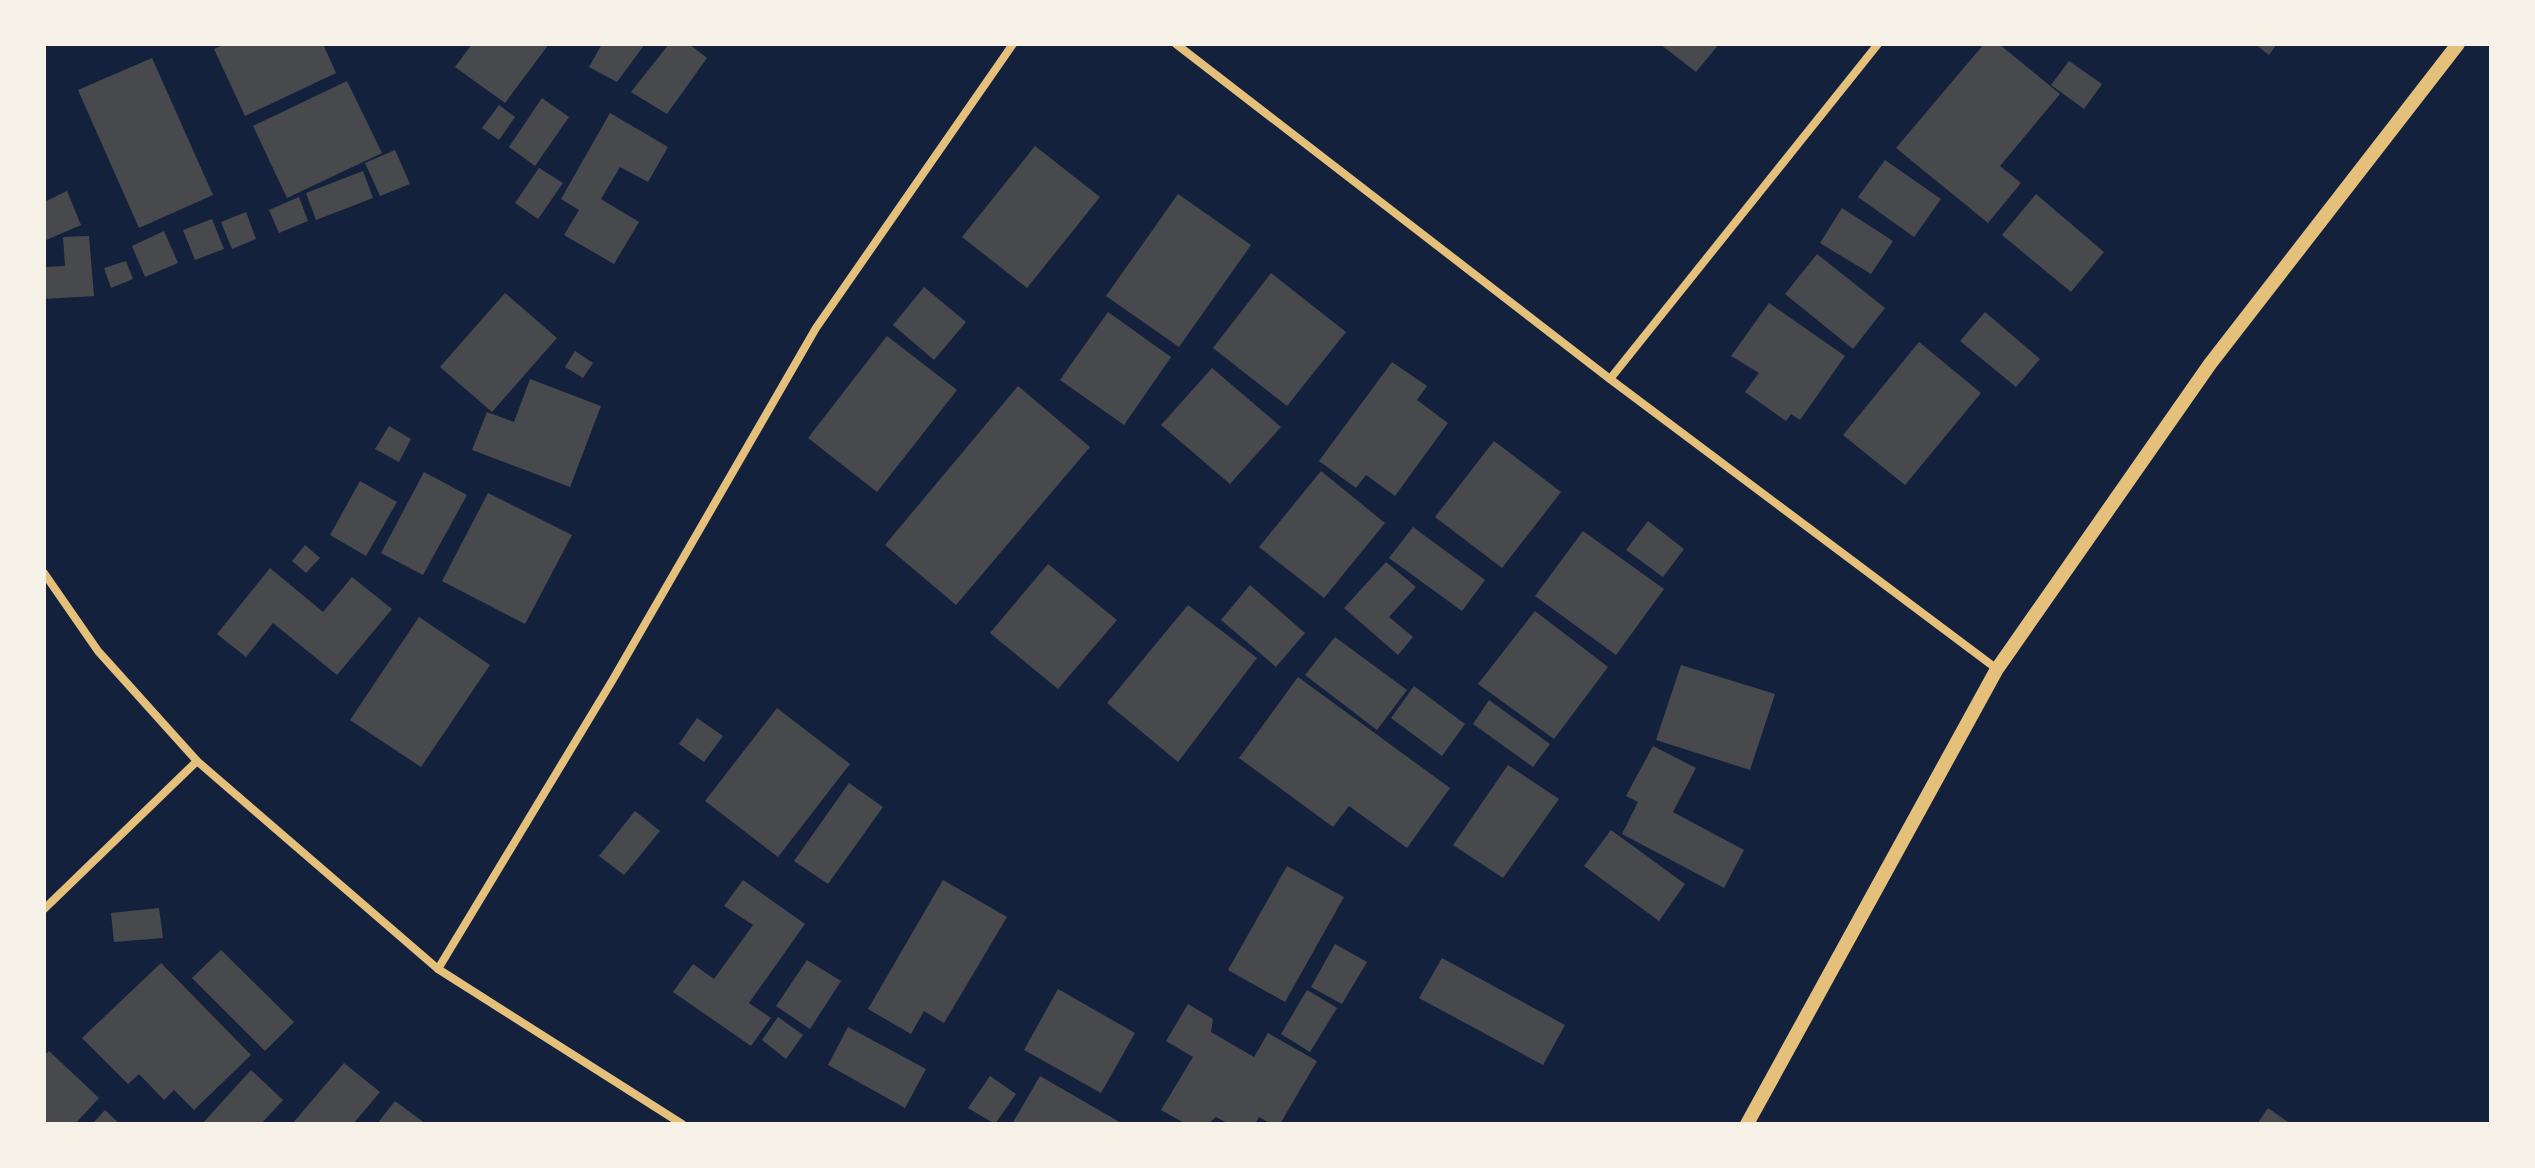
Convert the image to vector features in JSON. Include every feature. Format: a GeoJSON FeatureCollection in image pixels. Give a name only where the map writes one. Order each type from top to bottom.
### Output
{"type":"FeatureCollection","features":[{"type":"Feature","properties":{"kind":"street"},"geometry":{"type":"LineString","coordinates":[[438,969],[612,681],[816,328],[1013,44]]}},
{"type":"Feature","properties":{"kind":"street"},"geometry":{"type":"LineString","coordinates":[[1176,44],[1610,379],[1997,669]]}},
{"type":"Feature","properties":{"kind":"street"},"geometry":{"type":"LineString","coordinates":[[1610,379],[1878,44]]}},
{"type":"Feature","properties":{"kind":"street"},"geometry":{"type":"LineString","coordinates":[[1747,1124],[1997,669],[2210,364],[2458,44]]}},
{"type":"Feature","properties":{"kind":"street"},"geometry":{"type":"LineString","coordinates":[[44,573],[98,651],[197,761],[438,969],[682,1124]]}},
{"type":"Feature","properties":{"kind":"street"},"geometry":{"type":"LineString","coordinates":[[44,909],[197,761]]}},
{"type":"Feature","properties":{"kind":"building"},"geometry":{"type":"Polygon","coordinates":[[[225,44],[323,44],[336,73],[245,116],[214,49],[225,44]]]}},
{"type":"Feature","properties":{"kind":"building"},"geometry":{"type":"Polygon","coordinates":[[[472,44],[549,44],[505,103],[455,67],[472,44]]]}},
{"type":"Feature","properties":{"kind":"building"},"geometry":{"type":"Polygon","coordinates":[[[602,44],[645,44],[617,82],[589,67],[602,44]]]}},
{"type":"Feature","properties":{"kind":"building"},"geometry":{"type":"Polygon","coordinates":[[[669,44],[689,44],[707,58],[667,114],[631,92],[669,44]]]}},
{"type":"Feature","properties":{"kind":"building"},"geometry":{"type":"Polygon","coordinates":[[[1660,44],[1719,44],[1696,72],[1660,44]]]}},
{"type":"Feature","properties":{"kind":"building"},"geometry":{"type":"Polygon","coordinates":[[[1984,44],[1999,44],[2060,94],[2000,166],[2021,183],[1988,223],[1896,148],[1984,44]]]}},
{"type":"Feature","properties":{"kind":"building"},"geometry":{"type":"Polygon","coordinates":[[[2255,44],[2277,44],[2269,55],[2255,44]]]}},
{"type":"Feature","properties":{"kind":"building"},"geometry":{"type":"Polygon","coordinates":[[[152,58],[213,195],[139,228],[78,90],[152,58]]]}},
{"type":"Feature","properties":{"kind":"building"},"geometry":{"type":"Polygon","coordinates":[[[2069,61],[2102,84],[2084,109],[2051,85],[2069,61]]]}},
{"type":"Feature","properties":{"kind":"building"},"geometry":{"type":"Polygon","coordinates":[[[347,81],[382,153],[287,198],[253,126],[347,81]]]}},
{"type":"Feature","properties":{"kind":"building"},"geometry":{"type":"Polygon","coordinates":[[[542,98],[569,117],[535,166],[509,147],[542,98]]]}},
{"type":"Feature","properties":{"kind":"building"},"geometry":{"type":"Polygon","coordinates":[[[499,105],[515,117],[499,140],[482,128],[499,105]]]}},
{"type":"Feature","properties":{"kind":"building"},"geometry":{"type":"Polygon","coordinates":[[[610,113],[668,147],[648,182],[620,167],[601,199],[639,222],[614,264],[564,235],[579,210],[561,199],[610,113]]]}},
{"type":"Feature","properties":{"kind":"building"},"geometry":{"type":"Polygon","coordinates":[[[1035,146],[1100,197],[1027,288],[962,237],[1035,146]]]}},
{"type":"Feature","properties":{"kind":"building"},"geometry":{"type":"Polygon","coordinates":[[[395,150],[410,184],[380,196],[365,163],[395,150]]]}},
{"type":"Feature","properties":{"kind":"building"},"geometry":{"type":"Polygon","coordinates":[[[1885,160],[1941,199],[1914,237],[1858,197],[1885,160]]]}},
{"type":"Feature","properties":{"kind":"building"},"geometry":{"type":"Polygon","coordinates":[[[539,168],[563,183],[538,219],[515,203],[539,168]]]}},
{"type":"Feature","properties":{"kind":"building"},"geometry":{"type":"Polygon","coordinates":[[[363,171],[373,198],[316,220],[306,193],[363,171]]]}},
{"type":"Feature","properties":{"kind":"building"},"geometry":{"type":"Polygon","coordinates":[[[67,191],[81,225],[44,241],[44,202],[67,191]]]}},
{"type":"Feature","properties":{"kind":"building"},"geometry":{"type":"Polygon","coordinates":[[[1178,194],[1251,245],[1179,347],[1106,296],[1178,194]]]}},
{"type":"Feature","properties":{"kind":"building"},"geometry":{"type":"Polygon","coordinates":[[[2036,194],[2104,252],[2071,292],[2002,235],[2036,194]]]}},
{"type":"Feature","properties":{"kind":"building"},"geometry":{"type":"Polygon","coordinates":[[[299,197],[308,221],[279,233],[269,210],[299,197]]]}},
{"type":"Feature","properties":{"kind":"building"},"geometry":{"type":"Polygon","coordinates":[[[1842,208],[1893,241],[1871,274],[1820,243],[1842,208]]]}},
{"type":"Feature","properties":{"kind":"building"},"geometry":{"type":"Polygon","coordinates":[[[246,212],[256,239],[232,249],[221,222],[246,212]]]}},
{"type":"Feature","properties":{"kind":"building"},"geometry":{"type":"Polygon","coordinates":[[[212,219],[224,249],[195,260],[183,230],[212,219]]]}},
{"type":"Feature","properties":{"kind":"building"},"geometry":{"type":"Polygon","coordinates":[[[164,231],[178,263],[145,277],[132,246],[164,231]]]}},
{"type":"Feature","properties":{"kind":"building"},"geometry":{"type":"Polygon","coordinates":[[[89,236],[94,296],[44,299],[44,267],[65,266],[63,237],[89,236]]]}},
{"type":"Feature","properties":{"kind":"building"},"geometry":{"type":"Polygon","coordinates":[[[1817,254],[1885,308],[1853,349],[1785,294],[1817,254]]]}},
{"type":"Feature","properties":{"kind":"building"},"geometry":{"type":"Polygon","coordinates":[[[126,261],[133,279],[111,288],[104,268],[126,261]]]}},
{"type":"Feature","properties":{"kind":"building"},"geometry":{"type":"Polygon","coordinates":[[[1271,273],[1346,332],[1287,406],[1213,348],[1271,273]]]}},
{"type":"Feature","properties":{"kind":"building"},"geometry":{"type":"Polygon","coordinates":[[[924,287],[966,322],[934,360],[893,325],[924,287]]]}},
{"type":"Feature","properties":{"kind":"building"},"geometry":{"type":"Polygon","coordinates":[[[505,293],[557,338],[492,412],[440,367],[505,293]]]}},
{"type":"Feature","properties":{"kind":"building"},"geometry":{"type":"Polygon","coordinates":[[[1769,303],[1845,356],[1800,420],[1791,414],[1786,421],[1745,392],[1759,373],[1731,356],[1769,303]]]}},
{"type":"Feature","properties":{"kind":"building"},"geometry":{"type":"Polygon","coordinates":[[[1108,312],[1171,357],[1124,425],[1060,380],[1108,312]]]}},
{"type":"Feature","properties":{"kind":"building"},"geometry":{"type":"Polygon","coordinates":[[[1985,312],[2040,359],[2016,387],[1960,341],[1985,312]]]}},
{"type":"Feature","properties":{"kind":"building"},"geometry":{"type":"Polygon","coordinates":[[[887,336],[957,390],[877,492],[808,438],[887,336]]]}},
{"type":"Feature","properties":{"kind":"building"},"geometry":{"type":"Polygon","coordinates":[[[1919,342],[1981,393],[1905,485],[1843,435],[1919,342]]]}},
{"type":"Feature","properties":{"kind":"building"},"geometry":{"type":"Polygon","coordinates":[[[575,351],[593,363],[583,378],[565,367],[575,351]]]}},
{"type":"Feature","properties":{"kind":"building"},"geometry":{"type":"Polygon","coordinates":[[[1392,362],[1427,386],[1417,400],[1448,423],[1395,496],[1366,475],[1356,488],[1319,461],[1392,362]]]}},
{"type":"Feature","properties":{"kind":"building"},"geometry":{"type":"Polygon","coordinates":[[[1212,368],[1281,427],[1230,484],[1161,425],[1212,368]]]}},
{"type":"Feature","properties":{"kind":"building"},"geometry":{"type":"Polygon","coordinates":[[[530,379],[601,406],[570,487],[472,450],[487,412],[514,422],[530,379]]]}},
{"type":"Feature","properties":{"kind":"building"},"geometry":{"type":"Polygon","coordinates":[[[1018,386],[1090,447],[956,605],[885,545],[1018,386]]]}},
{"type":"Feature","properties":{"kind":"building"},"geometry":{"type":"Polygon","coordinates":[[[389,426],[411,439],[399,462],[375,449],[389,426]]]}},
{"type":"Feature","properties":{"kind":"building"},"geometry":{"type":"Polygon","coordinates":[[[1494,441],[1561,492],[1502,568],[1435,517],[1494,441]]]}},
{"type":"Feature","properties":{"kind":"building"},"geometry":{"type":"Polygon","coordinates":[[[1321,471],[1385,523],[1324,598],[1259,547],[1321,471]]]}},
{"type":"Feature","properties":{"kind":"building"},"geometry":{"type":"Polygon","coordinates":[[[424,472],[467,495],[423,575],[381,553],[424,472]]]}},
{"type":"Feature","properties":{"kind":"building"},"geometry":{"type":"Polygon","coordinates":[[[360,481],[397,502],[366,556],[330,535],[360,481]]]}},
{"type":"Feature","properties":{"kind":"building"},"geometry":{"type":"Polygon","coordinates":[[[488,493],[572,535],[525,624],[442,581],[488,493]]]}},
{"type":"Feature","properties":{"kind":"building"},"geometry":{"type":"Polygon","coordinates":[[[1648,521],[1684,549],[1663,577],[1626,550],[1648,521]]]}},
{"type":"Feature","properties":{"kind":"building"},"geometry":{"type":"Polygon","coordinates":[[[1413,527],[1485,580],[1462,611],[1389,558],[1413,527]]]}},
{"type":"Feature","properties":{"kind":"building"},"geometry":{"type":"Polygon","coordinates":[[[1583,531],[1664,589],[1616,655],[1535,596],[1583,531]]]}},
{"type":"Feature","properties":{"kind":"building"},"geometry":{"type":"Polygon","coordinates":[[[305,545],[320,558],[306,573],[292,561],[305,545]]]}},
{"type":"Feature","properties":{"kind":"building"},"geometry":{"type":"Polygon","coordinates":[[[1386,562],[1416,587],[1389,617],[1413,637],[1398,655],[1344,608],[1386,562]]]}},
{"type":"Feature","properties":{"kind":"building"},"geometry":{"type":"Polygon","coordinates":[[[1048,564],[1117,620],[1058,689],[990,633],[1048,564]]]}},
{"type":"Feature","properties":{"kind":"building"},"geometry":{"type":"Polygon","coordinates":[[[270,568],[323,612],[352,577],[392,609],[337,675],[273,623],[246,657],[217,634],[270,568]]]}},
{"type":"Feature","properties":{"kind":"building"},"geometry":{"type":"Polygon","coordinates":[[[1250,585],[1305,633],[1276,667],[1221,620],[1250,585]]]}},
{"type":"Feature","properties":{"kind":"building"},"geometry":{"type":"Polygon","coordinates":[[[1188,605],[1257,658],[1178,762],[1107,703],[1188,605]]]}},
{"type":"Feature","properties":{"kind":"building"},"geometry":{"type":"Polygon","coordinates":[[[1535,611],[1608,667],[1554,739],[1478,684],[1535,611]]]}},
{"type":"Feature","properties":{"kind":"building"},"geometry":{"type":"Polygon","coordinates":[[[419,617],[490,665],[421,767],[350,720],[419,617]]]}},
{"type":"Feature","properties":{"kind":"building"},"geometry":{"type":"Polygon","coordinates":[[[1335,637],[1407,690],[1377,730],[1305,675],[1335,637]]]}},
{"type":"Feature","properties":{"kind":"building"},"geometry":{"type":"Polygon","coordinates":[[[1681,665],[1775,694],[1750,770],[1656,740],[1681,665]]]}},
{"type":"Feature","properties":{"kind":"building"},"geometry":{"type":"Polygon","coordinates":[[[1298,677],[1450,788],[1407,848],[1349,806],[1333,827],[1239,758],[1298,677]]]}},
{"type":"Feature","properties":{"kind":"building"},"geometry":{"type":"Polygon","coordinates":[[[1414,686],[1465,724],[1442,756],[1391,718],[1414,686]]]}},
{"type":"Feature","properties":{"kind":"building"},"geometry":{"type":"Polygon","coordinates":[[[1489,700],[1550,744],[1533,767],[1473,724],[1489,700]]]}},
{"type":"Feature","properties":{"kind":"building"},"geometry":{"type":"Polygon","coordinates":[[[777,708],[850,764],[778,857],[705,801],[777,708]]]}},
{"type":"Feature","properties":{"kind":"building"},"geometry":{"type":"Polygon","coordinates":[[[697,718],[723,736],[704,762],[679,744],[697,718]]]}},
{"type":"Feature","properties":{"kind":"building"},"geometry":{"type":"Polygon","coordinates":[[[1653,746],[1696,768],[1673,812],[1744,850],[1724,888],[1622,834],[1638,802],[1626,796],[1653,746]]]}},
{"type":"Feature","properties":{"kind":"building"},"geometry":{"type":"Polygon","coordinates":[[[1508,765],[1559,799],[1503,878],[1453,845],[1508,765]]]}},
{"type":"Feature","properties":{"kind":"building"},"geometry":{"type":"Polygon","coordinates":[[[849,783],[883,807],[828,884],[794,861],[849,783]]]}},
{"type":"Feature","properties":{"kind":"building"},"geometry":{"type":"Polygon","coordinates":[[[635,811],[660,831],[624,875],[599,856],[635,811]]]}},
{"type":"Feature","properties":{"kind":"building"},"geometry":{"type":"Polygon","coordinates":[[[1611,830],[1685,884],[1659,921],[1584,866],[1611,830]]]}},
{"type":"Feature","properties":{"kind":"building"},"geometry":{"type":"Polygon","coordinates":[[[1287,866],[1344,897],[1285,1002],[1228,970],[1287,866]]]}},
{"type":"Feature","properties":{"kind":"building"},"geometry":{"type":"Polygon","coordinates":[[[743,880],[805,924],[749,1003],[771,1018],[751,1046],[673,992],[693,964],[714,979],[753,925],[724,906],[743,880]]]}},
{"type":"Feature","properties":{"kind":"building"},"geometry":{"type":"Polygon","coordinates":[[[943,880],[1007,917],[944,1023],[924,1011],[911,1034],[868,1009],[943,880]]]}},
{"type":"Feature","properties":{"kind":"building"},"geometry":{"type":"Polygon","coordinates":[[[159,908],[163,938],[114,942],[111,913],[159,908]]]}},
{"type":"Feature","properties":{"kind":"building"},"geometry":{"type":"Polygon","coordinates":[[[1335,944],[1367,962],[1342,1004],[1311,987],[1335,944]]]}},
{"type":"Feature","properties":{"kind":"building"},"geometry":{"type":"Polygon","coordinates":[[[221,950],[294,1022],[265,1051],[192,978],[221,950]]]}},
{"type":"Feature","properties":{"kind":"building"},"geometry":{"type":"Polygon","coordinates":[[[1442,958],[1565,1025],[1543,1065],[1419,998],[1442,958]]]}},
{"type":"Feature","properties":{"kind":"building"},"geometry":{"type":"Polygon","coordinates":[[[807,960],[841,981],[810,1029],[776,1006],[807,960]]]}},
{"type":"Feature","properties":{"kind":"building"},"geometry":{"type":"Polygon","coordinates":[[[161,963],[251,1055],[194,1110],[174,1090],[164,1100],[139,1074],[128,1084],[82,1038],[161,963]]]}},
{"type":"Feature","properties":{"kind":"building"},"geometry":{"type":"Polygon","coordinates":[[[1058,989],[1135,1033],[1101,1093],[1024,1050],[1058,989]]]}},
{"type":"Feature","properties":{"kind":"building"},"geometry":{"type":"Polygon","coordinates":[[[1307,990],[1337,1008],[1310,1052],[1281,1034],[1307,990]]]}},
{"type":"Feature","properties":{"kind":"building"},"geometry":{"type":"Polygon","coordinates":[[[1188,1004],[1213,1019],[1211,1032],[1254,1057],[1268,1033],[1317,1061],[1280,1124],[1271,1124],[1259,1117],[1255,1124],[1229,1124],[1216,1117],[1208,1124],[1186,1124],[1161,1110],[1193,1057],[1166,1041],[1188,1004]]]}},
{"type":"Feature","properties":{"kind":"building"},"geometry":{"type":"Polygon","coordinates":[[[778,1017],[803,1035],[786,1059],[762,1040],[778,1017]]]}},
{"type":"Feature","properties":{"kind":"building"},"geometry":{"type":"Polygon","coordinates":[[[848,1027],[926,1069],[905,1108],[828,1065],[848,1027]]]}},
{"type":"Feature","properties":{"kind":"building"},"geometry":{"type":"Polygon","coordinates":[[[49,1051],[99,1098],[75,1124],[44,1124],[44,1056],[49,1051]]]}},
{"type":"Feature","properties":{"kind":"building"},"geometry":{"type":"Polygon","coordinates":[[[344,1063],[380,1092],[353,1124],[292,1124],[344,1063]]]}},
{"type":"Feature","properties":{"kind":"building"},"geometry":{"type":"Polygon","coordinates":[[[251,1070],[283,1100],[261,1124],[202,1124],[251,1070]]]}},
{"type":"Feature","properties":{"kind":"building"},"geometry":{"type":"Polygon","coordinates":[[[990,1076],[1016,1094],[995,1124],[968,1108],[990,1076]]]}},
{"type":"Feature","properties":{"kind":"building"},"geometry":{"type":"Polygon","coordinates":[[[1040,1076],[1123,1124],[1012,1124],[1040,1076]]]}},
{"type":"Feature","properties":{"kind":"building"},"geometry":{"type":"Polygon","coordinates":[[[395,1101],[426,1124],[377,1124],[395,1101]]]}},
{"type":"Feature","properties":{"kind":"building"},"geometry":{"type":"Polygon","coordinates":[[[2268,1108],[2291,1124],[2257,1124],[2268,1108]]]}},
{"type":"Feature","properties":{"kind":"building"},"geometry":{"type":"Polygon","coordinates":[[[105,1110],[120,1124],[92,1124],[105,1110]]]}}]}
